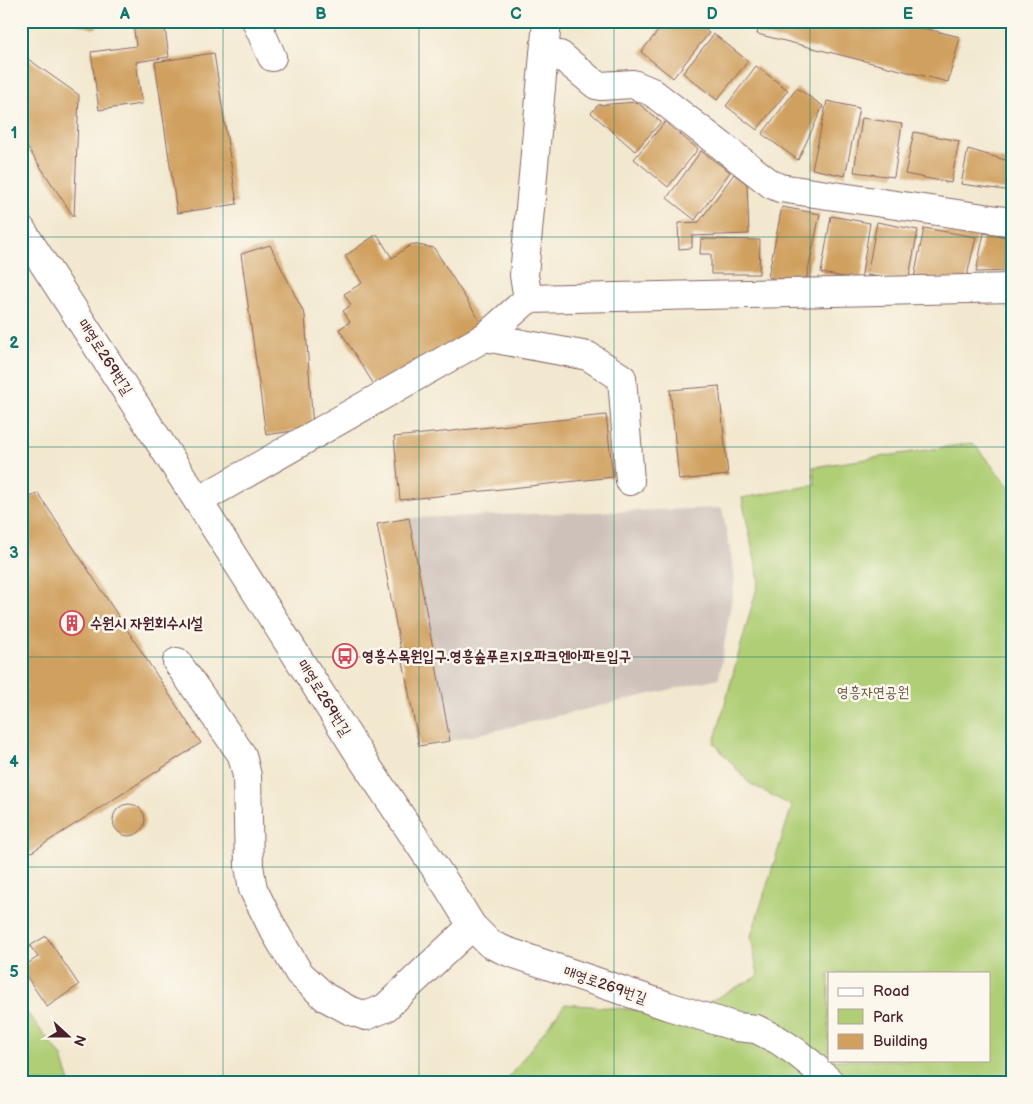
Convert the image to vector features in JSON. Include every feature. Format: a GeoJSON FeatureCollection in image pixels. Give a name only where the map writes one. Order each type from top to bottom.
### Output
{"type":"FeatureCollection","features":[{"type":"Feature","properties":{"kind":"street"},"geometry":{"type":"LineString","coordinates":[[256,21],[272,57]]}},
{"type":"Feature","properties":{"kind":"street"},"geometry":{"type":"LineString","coordinates":[[528,299],[524,275],[547,21]]}},
{"type":"Feature","properties":{"kind":"street"},"geometry":{"type":"LineString","coordinates":[[544,54],[560,55],[596,86],[633,84],[652,92],[771,184],[780,188],[1012,222]]}},
{"type":"Feature","properties":{"kind":"street","name":"매영로269번길"},"geometry":{"type":"LineString","coordinates":[[21,229],[472,926],[490,944],[506,951],[659,1003],[737,1027]]}},
{"type":"Feature","properties":{"kind":"street"},"geometry":{"type":"LineString","coordinates":[[198,501],[485,337],[528,299],[1012,288]]}},
{"type":"Feature","properties":{"kind":"street"},"geometry":{"type":"LineString","coordinates":[[485,337],[588,356],[622,378],[630,481]]}},
{"type":"Feature","properties":{"kind":"street"},"geometry":{"type":"LineString","coordinates":[[176,662],[242,755],[247,776],[249,866],[253,889],[272,927],[299,972],[325,996],[349,1010],[366,1016],[385,1008],[472,926]]}},
{"type":"Feature","properties":{"kind":"street"},"geometry":{"type":"LineString","coordinates":[[737,1027],[751,1038],[780,1054],[814,1083]]}},
{"type":"Feature","properties":{"kind":"street"},"geometry":{"type":"LineString","coordinates":[[737,1027],[756,1029],[778,1040],[811,1064],[831,1083]]}},
{"type":"Feature","properties":{"kind":"shaded area"},"geometry":{"type":"Polygon","coordinates":[[[722,508],[735,578],[719,678],[450,741],[409,518],[722,508]]]}},
{"type":"Feature","properties":{"kind":"green space","name":"영흥자연공원"},"geometry":{"type":"Polygon","coordinates":[[[973,443],[1012,490],[1012,1083],[501,1083],[506,1081],[565,1004],[686,1014],[758,976],[751,936],[792,806],[749,783],[714,743],[759,580],[742,498],[815,485],[813,467],[973,443]]]}},
{"type":"Feature","properties":{"kind":"green space"},"geometry":{"type":"Polygon","coordinates":[[[21,1005],[62,1057],[70,1083],[21,1083],[21,1005]]]}},
{"type":"Feature","properties":{"kind":"building"},"geometry":{"type":"Polygon","coordinates":[[[66,21],[105,21],[94,29],[66,21]]]}},
{"type":"Feature","properties":{"kind":"building"},"geometry":{"type":"Polygon","coordinates":[[[164,21],[169,57],[136,62],[142,104],[99,110],[91,52],[136,46],[133,23],[164,21]]]}},
{"type":"Feature","properties":{"kind":"building"},"geometry":{"type":"Polygon","coordinates":[[[666,21],[695,21],[709,33],[673,78],[641,52],[666,21]]]}},
{"type":"Feature","properties":{"kind":"building"},"geometry":{"type":"Polygon","coordinates":[[[760,21],[895,21],[960,37],[948,82],[757,34],[760,21]]]}},
{"type":"Feature","properties":{"kind":"building"},"geometry":{"type":"Polygon","coordinates":[[[714,34],[748,61],[717,100],[683,73],[714,34]]]}},
{"type":"Feature","properties":{"kind":"building"},"geometry":{"type":"Polygon","coordinates":[[[214,53],[237,204],[177,213],[155,62],[214,53]]]}},
{"type":"Feature","properties":{"kind":"building"},"geometry":{"type":"Polygon","coordinates":[[[21,54],[79,95],[74,217],[21,138],[21,54]]]}},
{"type":"Feature","properties":{"kind":"building"},"geometry":{"type":"Polygon","coordinates":[[[756,66],[788,90],[757,130],[726,106],[756,66]]]}},
{"type":"Feature","properties":{"kind":"building"},"geometry":{"type":"Polygon","coordinates":[[[797,88],[823,106],[798,160],[762,134],[797,88]]]}},
{"type":"Feature","properties":{"kind":"building"},"geometry":{"type":"Polygon","coordinates":[[[827,101],[859,108],[845,176],[812,169],[827,101]]]}},
{"type":"Feature","properties":{"kind":"building"},"geometry":{"type":"Polygon","coordinates":[[[637,102],[661,122],[635,151],[591,113],[598,105],[637,102]]]}},
{"type":"Feature","properties":{"kind":"building"},"geometry":{"type":"Polygon","coordinates":[[[862,118],[902,124],[894,177],[854,172],[862,118]]]}},
{"type":"Feature","properties":{"kind":"building"},"geometry":{"type":"Polygon","coordinates":[[[665,122],[698,149],[668,187],[634,159],[665,122]]]}},
{"type":"Feature","properties":{"kind":"building"},"geometry":{"type":"Polygon","coordinates":[[[914,132],[959,141],[951,183],[905,174],[914,132]]]}},
{"type":"Feature","properties":{"kind":"building"},"geometry":{"type":"Polygon","coordinates":[[[968,149],[1012,162],[1012,191],[961,184],[968,149]]]}},
{"type":"Feature","properties":{"kind":"building"},"geometry":{"type":"Polygon","coordinates":[[[701,151],[730,172],[695,220],[667,198],[701,151]]]}},
{"type":"Feature","properties":{"kind":"building"},"geometry":{"type":"Polygon","coordinates":[[[734,174],[747,184],[749,234],[692,236],[692,248],[679,249],[678,223],[699,222],[734,174]]]}},
{"type":"Feature","properties":{"kind":"building"},"geometry":{"type":"Polygon","coordinates":[[[782,207],[820,214],[805,285],[768,277],[782,207]]]}},
{"type":"Feature","properties":{"kind":"building"},"geometry":{"type":"Polygon","coordinates":[[[831,216],[870,223],[861,280],[821,273],[831,216]]]}},
{"type":"Feature","properties":{"kind":"building"},"geometry":{"type":"Polygon","coordinates":[[[877,222],[918,230],[908,282],[867,275],[877,222]]]}},
{"type":"Feature","properties":{"kind":"building"},"geometry":{"type":"Polygon","coordinates":[[[924,228],[976,237],[966,280],[914,278],[924,228]]]}},
{"type":"Feature","properties":{"kind":"building"},"geometry":{"type":"Polygon","coordinates":[[[984,233],[1012,238],[1012,271],[976,272],[984,233]]]}},
{"type":"Feature","properties":{"kind":"building"},"geometry":{"type":"Polygon","coordinates":[[[377,234],[392,258],[412,244],[434,248],[482,324],[378,391],[339,329],[350,322],[343,311],[351,305],[344,294],[362,283],[345,256],[377,234]]]}},
{"type":"Feature","properties":{"kind":"building"},"geometry":{"type":"Polygon","coordinates":[[[701,239],[760,240],[759,274],[711,274],[711,254],[700,254],[701,239]]]}},
{"type":"Feature","properties":{"kind":"building"},"geometry":{"type":"Polygon","coordinates":[[[270,245],[305,315],[313,428],[266,435],[241,254],[270,245]]]}},
{"type":"Feature","properties":{"kind":"building"},"geometry":{"type":"Polygon","coordinates":[[[719,386],[728,475],[679,480],[670,390],[719,386]]]}},
{"type":"Feature","properties":{"kind":"building"},"geometry":{"type":"Polygon","coordinates":[[[606,415],[613,477],[400,500],[394,437],[606,415]]]}},
{"type":"Feature","properties":{"kind":"building","name":"수원시 자원회수시설"},"geometry":{"type":"Polygon","coordinates":[[[38,493],[201,743],[27,855],[21,846],[21,502],[38,493]]]}},
{"type":"Feature","properties":{"kind":"building"},"geometry":{"type":"Polygon","coordinates":[[[409,518],[450,741],[419,746],[377,524],[409,518]]]}},
{"type":"Feature","properties":{"kind":"building"},"geometry":{"type":"Polygon","coordinates":[[[129,804],[135,805],[140,809],[144,814],[144,826],[140,831],[135,835],[129,836],[123,835],[118,831],[114,826],[113,820],[114,814],[118,809],[123,805],[129,804]]]}},
{"type":"Feature","properties":{"kind":"building"},"geometry":{"type":"Polygon","coordinates":[[[46,936],[79,985],[47,1007],[21,968],[38,957],[30,946],[46,936]]]}},
{"type":"Feature","properties":{"kind":"place","name":"수원시 자원회수시설"},"geometry":{"type":"Point","coordinates":[72,623]}},
{"type":"Feature","properties":{"kind":"place","name":"영흥수목원입구.영흥숲푸르지오파크엔아파트입구"},"geometry":{"type":"Point","coordinates":[345,656]}}]}
